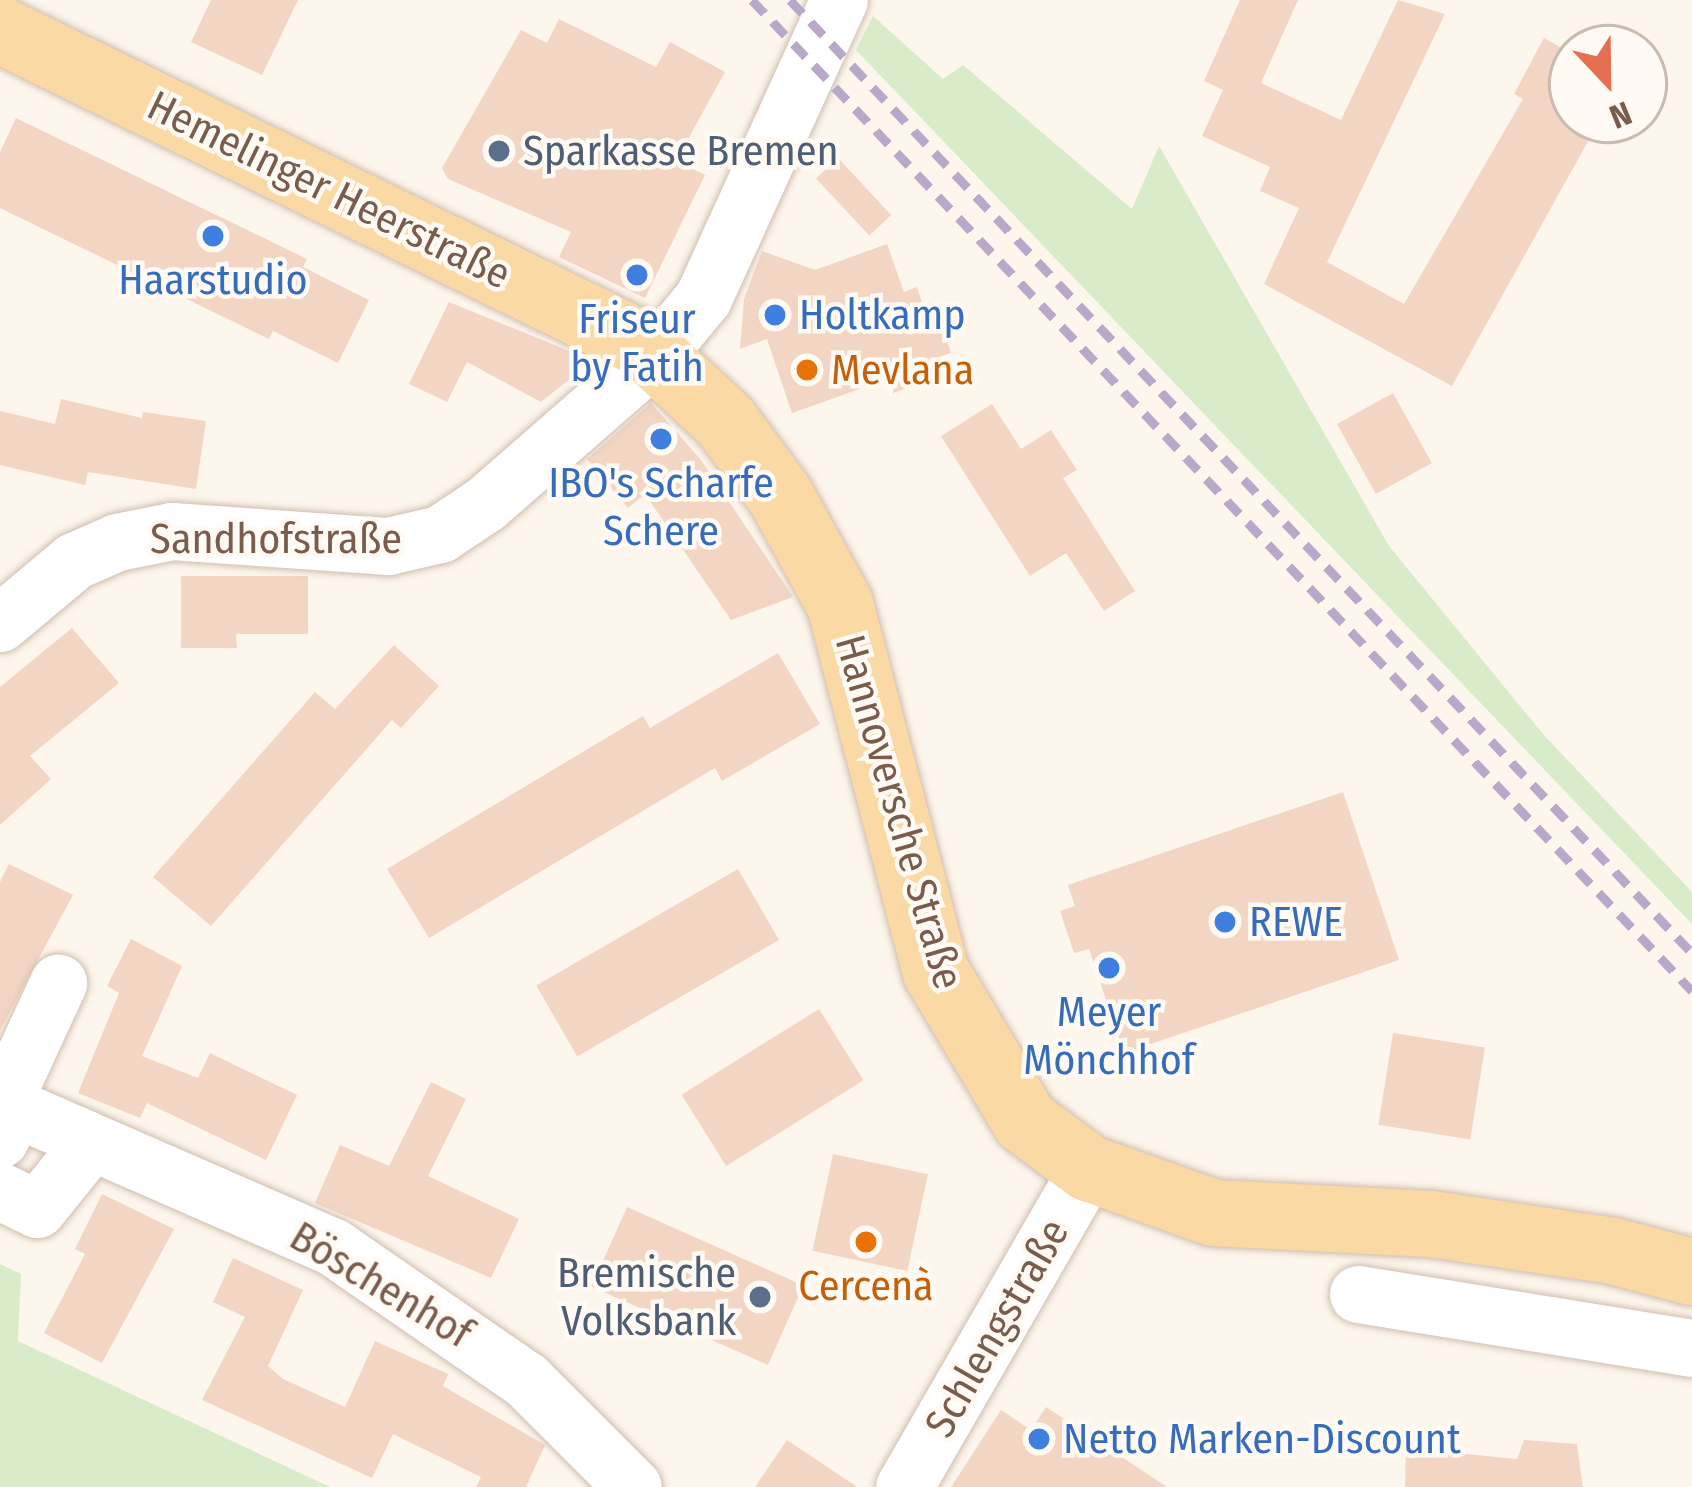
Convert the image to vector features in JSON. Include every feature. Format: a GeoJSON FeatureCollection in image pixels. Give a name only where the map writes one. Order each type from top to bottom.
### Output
{"type":"FeatureCollection","features":[{"type":"Feature","properties":{"kind":"main road","name":"Hemelinger Heerstraße"},"geometry":{"type":"LineString","coordinates":[[0,30],[656,355]]}},
{"type":"Feature","properties":{"kind":"main road","name":"Hannoversche Straße"},"geometry":{"type":"LineString","coordinates":[[656,355],[724,421],[826,571],[858,657],[936,972],[1024,1121],[1088,1168],[1214,1213],[1431,1224],[1692,1272]]}},
{"type":"Feature","properties":{"kind":"street","name":"Sandhofstraße"},"geometry":{"type":"LineString","coordinates":[[0,622],[74,561],[117,542],[172,531],[388,546],[440,534],[656,355],[703,298],[839,0]]}},
{"type":"Feature","properties":{"kind":"street","name":"Böschenhof"},"geometry":{"type":"LineString","coordinates":[[58,983],[10,1087],[8,1123],[91,1142],[334,1247],[495,1355],[633,1487]]}},
{"type":"Feature","properties":{"kind":"street"},"geometry":{"type":"LineString","coordinates":[[0,1191],[37,1209],[91,1142]]}},
{"type":"Feature","properties":{"kind":"street","name":"Schlengstraße"},"geometry":{"type":"LineString","coordinates":[[904,1487],[1088,1168]]}},
{"type":"Feature","properties":{"kind":"street"},"geometry":{"type":"LineString","coordinates":[[1358,1294],[1692,1348]]}},
{"type":"Feature","properties":{"kind":"green space"},"geometry":{"type":"Polygon","coordinates":[[[873,16],[943,79],[963,65],[1132,209],[1159,146],[1389,546],[1543,734],[1692,892],[1692,924],[856,50],[873,16]]]}},
{"type":"Feature","properties":{"kind":"green space"},"geometry":{"type":"Polygon","coordinates":[[[0,1264],[21,1274],[18,1341],[330,1487],[0,1487],[0,1264]]]}},
{"type":"Feature","properties":{"kind":"building"},"geometry":{"type":"Polygon","coordinates":[[[211,0],[298,0],[262,75],[191,42],[211,0]]]}},
{"type":"Feature","properties":{"kind":"building"},"geometry":{"type":"Polygon","coordinates":[[[1240,0],[1298,0],[1261,83],[1341,120],[1398,0],[1445,14],[1327,262],[1404,304],[1523,99],[1514,94],[1544,38],[1548,40],[1548,144],[1587,144],[1452,386],[1264,284],[1299,208],[1260,191],[1270,167],[1202,136],[1223,90],[1204,81],[1240,0]]]}},
{"type":"Feature","properties":{"kind":"building"},"geometry":{"type":"Polygon","coordinates":[[[559,19],[656,67],[670,42],[725,72],[676,161],[705,175],[645,298],[559,257],[571,232],[448,179],[442,168],[521,30],[547,43],[559,19]]]}},
{"type":"Feature","properties":{"kind":"building"},"geometry":{"type":"Polygon","coordinates":[[[16,118],[307,259],[303,267],[369,300],[338,363],[273,331],[269,339],[0,208],[0,152],[16,118]]]}},
{"type":"Feature","properties":{"kind":"building"},"geometry":{"type":"Polygon","coordinates":[[[838,158],[891,215],[869,236],[816,178],[838,158]]]}},
{"type":"Feature","properties":{"kind":"building"},"geometry":{"type":"Polygon","coordinates":[[[887,244],[904,292],[917,287],[923,306],[933,302],[951,353],[936,358],[942,376],[893,393],[888,379],[792,413],[767,339],[740,349],[744,299],[762,251],[815,270],[887,244]]]}},
{"type":"Feature","properties":{"kind":"building"},"geometry":{"type":"Polygon","coordinates":[[[449,302],[574,353],[580,371],[541,402],[467,362],[447,402],[409,384],[449,302]]]}},
{"type":"Feature","properties":{"kind":"building"},"geometry":{"type":"Polygon","coordinates":[[[1393,393],[1432,463],[1376,494],[1337,424],[1393,393]]]}},
{"type":"Feature","properties":{"kind":"building"},"geometry":{"type":"Polygon","coordinates":[[[61,399],[142,418],[143,412],[206,421],[196,489],[88,472],[85,485],[0,465],[0,411],[55,424],[61,399]]]}},
{"type":"Feature","properties":{"kind":"building"},"geometry":{"type":"Polygon","coordinates":[[[651,403],[701,460],[793,597],[731,620],[645,494],[628,508],[587,459],[651,403]]]}},
{"type":"Feature","properties":{"kind":"building"},"geometry":{"type":"Polygon","coordinates":[[[992,404],[1021,449],[1051,430],[1077,470],[1063,478],[1135,591],[1104,611],[1066,553],[1030,576],[941,436],[992,404]]]}},
{"type":"Feature","properties":{"kind":"building"},"geometry":{"type":"Polygon","coordinates":[[[181,576],[308,576],[308,634],[236,634],[237,648],[181,648],[181,576]]]}},
{"type":"Feature","properties":{"kind":"building"},"geometry":{"type":"Polygon","coordinates":[[[72,628],[119,683],[30,756],[51,779],[0,825],[0,687],[72,628]]]}},
{"type":"Feature","properties":{"kind":"building"},"geometry":{"type":"Polygon","coordinates":[[[394,645],[439,686],[401,728],[392,720],[211,926],[153,877],[315,692],[335,709],[394,645]]]}},
{"type":"Feature","properties":{"kind":"building"},"geometry":{"type":"Polygon","coordinates":[[[778,653],[820,724],[722,781],[715,768],[429,938],[387,869],[643,716],[650,728],[778,653]]]}},
{"type":"Feature","properties":{"kind":"building","name":"REWE"},"geometry":{"type":"Polygon","coordinates":[[[1343,792],[1399,960],[1124,1053],[1089,949],[1074,953],[1060,911],[1075,906],[1068,885],[1343,792]]]}},
{"type":"Feature","properties":{"kind":"building"},"geometry":{"type":"Polygon","coordinates":[[[9,864],[73,895],[0,1030],[0,882],[9,864]]]}},
{"type":"Feature","properties":{"kind":"building"},"geometry":{"type":"Polygon","coordinates":[[[738,869],[779,940],[577,1057],[536,986],[738,869]]]}},
{"type":"Feature","properties":{"kind":"building"},"geometry":{"type":"Polygon","coordinates":[[[131,939],[182,966],[142,1056],[198,1078],[210,1053],[297,1095],[266,1160],[147,1103],[140,1118],[78,1093],[119,993],[107,986],[131,939]]]}},
{"type":"Feature","properties":{"kind":"building"},"geometry":{"type":"Polygon","coordinates":[[[819,1009],[864,1080],[726,1166],[682,1095],[819,1009]]]}},
{"type":"Feature","properties":{"kind":"building"},"geometry":{"type":"Polygon","coordinates":[[[1393,1033],[1485,1048],[1470,1139],[1378,1125],[1393,1033]]]}},
{"type":"Feature","properties":{"kind":"building"},"geometry":{"type":"Polygon","coordinates":[[[431,1082],[466,1099],[428,1176],[519,1219],[491,1278],[315,1203],[340,1145],[389,1166],[431,1082]]]}},
{"type":"Feature","properties":{"kind":"building"},"geometry":{"type":"Polygon","coordinates":[[[833,1154],[928,1174],[907,1271],[812,1251],[833,1154]]]}},
{"type":"Feature","properties":{"kind":"building"},"geometry":{"type":"Polygon","coordinates":[[[102,1194],[174,1229],[102,1363],[44,1333],[85,1254],[75,1249],[102,1194]]]}},
{"type":"Feature","properties":{"kind":"building"},"geometry":{"type":"Polygon","coordinates":[[[627,1207],[803,1286],[768,1365],[592,1286],[627,1207]]]}},
{"type":"Feature","properties":{"kind":"building"},"geometry":{"type":"Polygon","coordinates":[[[233,1258],[303,1290],[268,1366],[283,1379],[345,1407],[375,1341],[448,1374],[443,1386],[545,1445],[526,1487],[476,1487],[481,1477],[393,1434],[372,1478],[202,1400],[245,1317],[213,1302],[233,1258]]]}},
{"type":"Feature","properties":{"kind":"building","name":"Netto Marken-Discount"},"geometry":{"type":"Polygon","coordinates":[[[1046,1407],[1167,1487],[951,1487],[1001,1410],[1031,1430],[1046,1407]]]}},
{"type":"Feature","properties":{"kind":"building"},"geometry":{"type":"Polygon","coordinates":[[[787,1440],[857,1487],[755,1487],[787,1440]]]}},
{"type":"Feature","properties":{"kind":"building"},"geometry":{"type":"Polygon","coordinates":[[[1524,1440],[1577,1444],[1583,1487],[1405,1487],[1406,1448],[1517,1459],[1524,1440]]]}},
{"type":"Feature","properties":{"kind":"railway"},"geometry":{"type":"LineString","coordinates":[[752,0],[1692,991]]}},
{"type":"Feature","properties":{"kind":"railway"},"geometry":{"type":"LineString","coordinates":[[790,0],[1692,953]]}},
{"type":"Feature","properties":{"kind":"place","name":"Sparkasse Bremen"},"geometry":{"type":"Point","coordinates":[499,151]}},
{"type":"Feature","properties":{"kind":"place","name":"Haarstudio"},"geometry":{"type":"Point","coordinates":[213,236]}},
{"type":"Feature","properties":{"kind":"place","name":"Friseur by Fatih"},"geometry":{"type":"Point","coordinates":[637,275]}},
{"type":"Feature","properties":{"kind":"place","name":"Holtkamp"},"geometry":{"type":"Point","coordinates":[775,315]}},
{"type":"Feature","properties":{"kind":"place","name":"Mevlana"},"geometry":{"type":"Point","coordinates":[807,370]}},
{"type":"Feature","properties":{"kind":"place","name":"IBO's Scharfe Schere"},"geometry":{"type":"Point","coordinates":[661,439]}},
{"type":"Feature","properties":{"kind":"place","name":"REWE"},"geometry":{"type":"Point","coordinates":[1225,922]}},
{"type":"Feature","properties":{"kind":"place","name":"Meyer Mönchhof"},"geometry":{"type":"Point","coordinates":[1109,968]}},
{"type":"Feature","properties":{"kind":"place","name":"Cercenà"},"geometry":{"type":"Point","coordinates":[866,1242]}},
{"type":"Feature","properties":{"kind":"place","name":"Bremische Volksbank"},"geometry":{"type":"Point","coordinates":[760,1297]}},
{"type":"Feature","properties":{"kind":"place","name":"Netto Marken-Discount"},"geometry":{"type":"Point","coordinates":[1039,1439]}}]}
